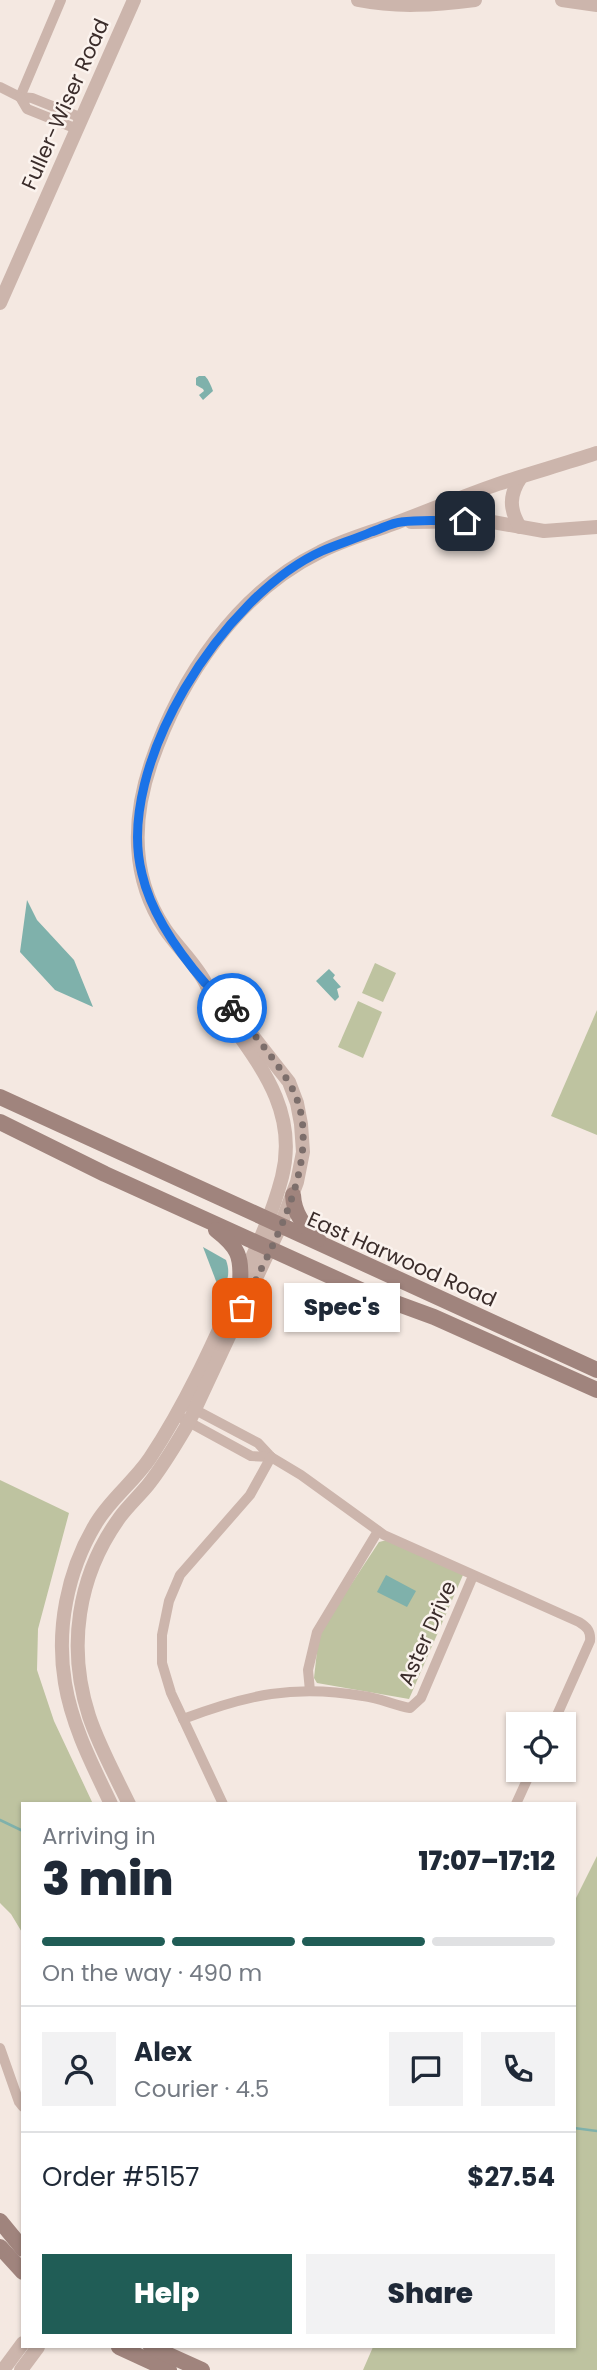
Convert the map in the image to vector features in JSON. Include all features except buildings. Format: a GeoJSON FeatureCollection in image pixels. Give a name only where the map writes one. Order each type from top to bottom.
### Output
{"type":"FeatureCollection","features":[{"type":"Feature","properties":{"kind":"main road","name":"East Harwood Road"},"geometry":{"type":"LineString","coordinates":[[0,1097],[597,1370]]}},
{"type":"Feature","properties":{"kind":"main road","name":"East Harwood Road"},"geometry":{"type":"LineString","coordinates":[[0,1122],[363,1292],[434,1317],[597,1390]]}},
{"type":"Feature","properties":{"kind":"main road"},"geometry":{"type":"LineString","coordinates":[[293,1195],[293,1206],[298,1219],[327,1248]]}},
{"type":"Feature","properties":{"kind":"main road"},"geometry":{"type":"LineString","coordinates":[[181,1208],[232,1243],[242,1265],[240,1284]]}},
{"type":"Feature","properties":{"kind":"main road"},"geometry":{"type":"LineString","coordinates":[[530,1360],[538,1343]]}},
{"type":"Feature","properties":{"kind":"main road"},"geometry":{"type":"LineString","coordinates":[[0,2221],[21,2247]]}},
{"type":"Feature","properties":{"kind":"main road"},"geometry":{"type":"LineString","coordinates":[[0,2247],[21,2270]]}},
{"type":"Feature","properties":{"kind":"main road"},"geometry":{"type":"LineString","coordinates":[[121,2348],[169,2370]]}},
{"type":"Feature","properties":{"kind":"main road"},"geometry":{"type":"LineString","coordinates":[[153,2348],[201,2370]]}},
{"type":"Feature","properties":{"kind":"street"},"geometry":{"type":"LineString","coordinates":[[20,97],[61,0]]}},
{"type":"Feature","properties":{"kind":"street","name":"Fuller-Wiser Road"},"geometry":{"type":"LineString","coordinates":[[0,303],[134,0]]}},
{"type":"Feature","properties":{"kind":"street"},"geometry":{"type":"LineString","coordinates":[[358,0],[382,5],[475,0]]}},
{"type":"Feature","properties":{"kind":"street"},"geometry":{"type":"LineString","coordinates":[[568,0],[597,5]]}},
{"type":"Feature","properties":{"kind":"street"},"geometry":{"type":"LineString","coordinates":[[0,87],[20,97],[27,109],[80,124]]}},
{"type":"Feature","properties":{"kind":"street"},"geometry":{"type":"LineString","coordinates":[[274,1223],[285,1161],[286,1125],[281,1105],[242,1040],[210,998],[207,986],[163,926],[149,899],[141,872],[136,832],[144,784],[159,740],[200,664],[222,633],[242,610],[281,577],[320,552],[520,477],[597,453]]}},
{"type":"Feature","properties":{"kind":"street"},"geometry":{"type":"LineString","coordinates":[[520,477],[513,489],[511,500],[511,510],[520,527]]}},
{"type":"Feature","properties":{"kind":"street"},"geometry":{"type":"LineString","coordinates":[[399,522],[487,521],[544,531],[597,527]]}},
{"type":"Feature","properties":{"kind":"street"},"geometry":{"type":"LineString","coordinates":[[110,1802],[86,1750],[65,1684],[61,1638],[75,1566],[95,1524],[186,1412],[274,1223],[293,1195],[301,1167],[303,1137],[297,1103],[289,1082],[218,992],[207,986]]}},
{"type":"Feature","properties":{"kind":"street"},"geometry":{"type":"LineString","coordinates":[[127,1802],[89,1717],[78,1673],[77,1627],[84,1588],[97,1554],[120,1517],[172,1453],[201,1370],[240,1284],[264,1246]]}},
{"type":"Feature","properties":{"kind":"street"},"geometry":{"type":"LineString","coordinates":[[186,1412],[258,1443],[271,1457],[301,1475],[378,1531],[587,1628],[591,1634],[590,1641],[558,1712]]}},
{"type":"Feature","properties":{"kind":"street"},"geometry":{"type":"LineString","coordinates":[[222,1802],[171,1693],[162,1663],[162,1635],[169,1601],[180,1575],[250,1494],[271,1457]]}},
{"type":"Feature","properties":{"kind":"street"},"geometry":{"type":"LineString","coordinates":[[183,1719],[229,1702],[259,1695],[288,1690],[310,1690],[308,1670],[317,1632],[378,1531]]}},
{"type":"Feature","properties":{"kind":"street","name":"Aster Drive"},"geometry":{"type":"LineString","coordinates":[[310,1690],[365,1696],[410,1708],[415,1706],[421,1698],[473,1576]]}},
{"type":"Feature","properties":{"kind":"street"},"geometry":{"type":"LineString","coordinates":[[517,1802],[526,1782]]}},
{"type":"Feature","properties":{"kind":"street"},"geometry":{"type":"LineString","coordinates":[[0,2048],[21,2104]]}},
{"type":"Feature","properties":{"kind":"street"},"geometry":{"type":"LineString","coordinates":[[3,2370],[21,2346]]}},
{"type":"Feature","properties":{"kind":"street"},"geometry":{"type":"LineString","coordinates":[[21,2370],[37,2348]]}},
{"type":"Feature","properties":{"kind":"green space"},"geometry":{"type":"Polygon","coordinates":[[[375,963],[396,973],[383,1002],[362,993],[375,963]]]}},
{"type":"Feature","properties":{"kind":"green space"},"geometry":{"type":"Polygon","coordinates":[[[358,1001],[382,1012],[363,1058],[338,1047],[358,1001]]]}},
{"type":"Feature","properties":{"kind":"green space"},"geometry":{"type":"Polygon","coordinates":[[[597,1010],[597,1135],[551,1116],[597,1010]]]}},
{"type":"Feature","properties":{"kind":"green space"},"geometry":{"type":"Polygon","coordinates":[[[0,1480],[69,1513],[38,1629],[37,1670],[54,1721],[92,1802],[21,1802],[21,1931],[11,1914],[0,1903],[0,1480]]]}},
{"type":"Feature","properties":{"kind":"green space"},"geometry":{"type":"Polygon","coordinates":[[[387,1540],[463,1575],[409,1699],[317,1683],[314,1678],[319,1633],[379,1542],[387,1540]]]}},
{"type":"Feature","properties":{"kind":"green space"},"geometry":{"type":"Polygon","coordinates":[[[597,1856],[597,2370],[363,2370],[373,2348],[576,2348],[576,1898],[597,1856]]]}},
{"type":"Feature","properties":{"kind":"water"},"geometry":{"type":"Polygon","coordinates":[[[205,376],[213,391],[203,400],[199,395],[204,391],[196,385],[196,378],[205,376]]]}},
{"type":"Feature","properties":{"kind":"water"},"geometry":{"type":"Polygon","coordinates":[[[27,900],[37,920],[74,960],[93,1007],[55,990],[20,952],[27,900]]]}},
{"type":"Feature","properties":{"kind":"water"},"geometry":{"type":"Polygon","coordinates":[[[329,969],[341,987],[337,989],[339,997],[335,1001],[316,981],[329,969]]]}},
{"type":"Feature","properties":{"kind":"water"},"geometry":{"type":"Polygon","coordinates":[[[203,1247],[226,1260],[228,1278],[221,1294],[203,1247]]]}},
{"type":"Feature","properties":{"kind":"water"},"geometry":{"type":"Polygon","coordinates":[[[386,1575],[416,1591],[407,1607],[377,1592],[386,1575]]]}},
{"type":"Feature","properties":{"kind":"waterway"},"geometry":{"type":"LineString","coordinates":[[0,1820],[21,1830]]}},
{"type":"Feature","properties":{"kind":"waterway"},"geometry":{"type":"LineString","coordinates":[[576,2128],[597,2131]]}},
{"type":"Feature","properties":{"kind":"way so far"},"geometry":{"type":"LineString","coordinates":[[232,1008],[289,1082],[297,1103],[303,1137],[301,1167],[293,1195],[242,1308]]}},
{"type":"Feature","properties":{"kind":"place","name":"Spec's"},"geometry":{"type":"Point","coordinates":[242,1308]}},
{"type":"Feature","properties":{"kind":"route"},"geometry":{"type":"LineString","coordinates":[[232,1008],[218,992],[207,986],[163,926],[149,899],[141,872],[136,832],[144,784],[159,740],[200,664],[222,633],[242,610],[281,577],[320,552],[399,522],[465,521]]}}]}
